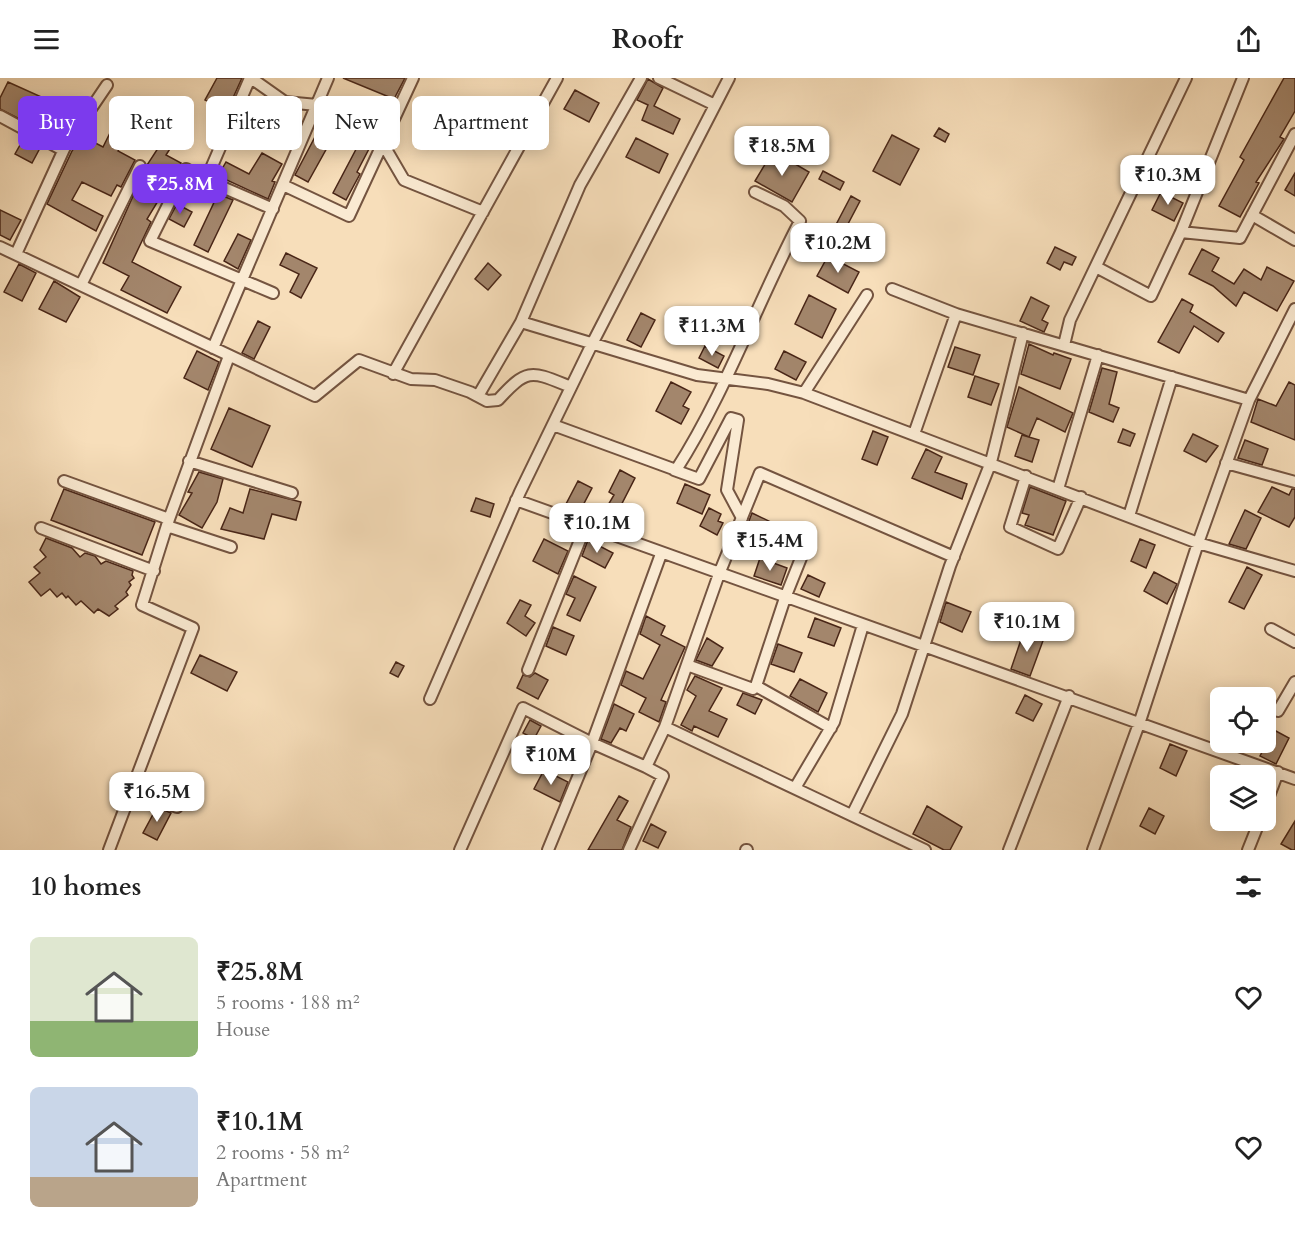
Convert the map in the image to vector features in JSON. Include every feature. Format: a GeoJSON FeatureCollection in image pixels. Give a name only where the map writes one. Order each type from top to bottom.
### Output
{"type":"FeatureCollection","features":[{"type":"Feature","properties":{"kind":"street"},"geometry":{"type":"LineString","coordinates":[[206,180],[250,78],[285,102],[314,105]]}},
{"type":"Feature","properties":{"kind":"street"},"geometry":{"type":"LineString","coordinates":[[321,96],[328,78]]}},
{"type":"Feature","properties":{"kind":"street"},"geometry":{"type":"LineString","coordinates":[[400,106],[413,78]]}},
{"type":"Feature","properties":{"kind":"street"},"geometry":{"type":"LineString","coordinates":[[393,374],[557,78]]}},
{"type":"Feature","properties":{"kind":"street"},"geometry":{"type":"LineString","coordinates":[[478,396],[521,322],[580,185],[641,78]]}},
{"type":"Feature","properties":{"kind":"street"},"geometry":{"type":"LineString","coordinates":[[659,78],[715,105]]}},
{"type":"Feature","properties":{"kind":"street"},"geometry":{"type":"LineString","coordinates":[[430,699],[516,500],[592,344],[729,78]]}},
{"type":"Feature","properties":{"kind":"street"},"geometry":{"type":"LineString","coordinates":[[1064,345],[1070,320],[1186,78]]}},
{"type":"Feature","properties":{"kind":"street"},"geometry":{"type":"LineString","coordinates":[[1095,267],[1151,296],[1181,232],[1243,78]]}},
{"type":"Feature","properties":{"kind":"street"},"geometry":{"type":"LineString","coordinates":[[97,101],[107,86]]}},
{"type":"Feature","properties":{"kind":"street"},"geometry":{"type":"LineString","coordinates":[[213,348],[314,112]]}},
{"type":"Feature","properties":{"kind":"street"},"geometry":{"type":"LineString","coordinates":[[0,116],[18,126]]}},
{"type":"Feature","properties":{"kind":"street"},"geometry":{"type":"LineString","coordinates":[[1181,232],[1240,238],[1295,134]]}},
{"type":"Feature","properties":{"kind":"street"},"geometry":{"type":"LineString","coordinates":[[16,254],[63,150]]}},
{"type":"Feature","properties":{"kind":"street"},"geometry":{"type":"LineString","coordinates":[[283,185],[349,216],[379,150]]}},
{"type":"Feature","properties":{"kind":"street"},"geometry":{"type":"LineString","coordinates":[[387,150],[404,180],[483,212]]}},
{"type":"Feature","properties":{"kind":"street"},"geometry":{"type":"LineString","coordinates":[[81,285],[140,165]]}},
{"type":"Feature","properties":{"kind":"street"},"geometry":{"type":"LineString","coordinates":[[273,209],[186,170],[150,240],[273,293]]}},
{"type":"Feature","properties":{"kind":"street"},"geometry":{"type":"LineString","coordinates":[[674,470],[685,456],[725,378],[800,221],[784,206],[754,192]]}},
{"type":"Feature","properties":{"kind":"street"},"geometry":{"type":"LineString","coordinates":[[1252,215],[1295,240]]}},
{"type":"Feature","properties":{"kind":"street"},"geometry":{"type":"LineString","coordinates":[[0,247],[315,396],[359,360],[411,380],[435,380],[487,401],[498,400],[519,377],[538,374],[571,387]]}},
{"type":"Feature","properties":{"kind":"street"},"geometry":{"type":"LineString","coordinates":[[892,289],[956,314],[1249,400]]}},
{"type":"Feature","properties":{"kind":"street"},"geometry":{"type":"LineString","coordinates":[[804,393],[867,295]]}},
{"type":"Feature","properties":{"kind":"street"},"geometry":{"type":"LineString","coordinates":[[1093,850],[1140,721],[1198,543],[1249,400],[1295,309]]}},
{"type":"Feature","properties":{"kind":"street"},"geometry":{"type":"LineString","coordinates":[[914,434],[956,314]]}},
{"type":"Feature","properties":{"kind":"street"},"geometry":{"type":"LineString","coordinates":[[521,322],[697,375],[768,384],[804,393],[991,462],[1198,543],[1295,572]]}},
{"type":"Feature","properties":{"kind":"street"},"geometry":{"type":"LineString","coordinates":[[852,815],[902,714],[954,557],[991,462],[1023,333]]}},
{"type":"Feature","properties":{"kind":"street"},"geometry":{"type":"LineString","coordinates":[[1058,489],[1098,355]]}},
{"type":"Feature","properties":{"kind":"street"},"geometry":{"type":"LineString","coordinates":[[110,850],[193,628],[142,604],[189,461],[229,356]]}},
{"type":"Feature","properties":{"kind":"street"},"geometry":{"type":"LineString","coordinates":[[1129,516],[1172,377]]}},
{"type":"Feature","properties":{"kind":"street"},"geometry":{"type":"LineString","coordinates":[[553,425],[699,479],[730,418],[738,420],[727,490],[742,518]]}},
{"type":"Feature","properties":{"kind":"street"},"geometry":{"type":"LineString","coordinates":[[189,461],[292,494]]}},
{"type":"Feature","properties":{"kind":"street"},"geometry":{"type":"LineString","coordinates":[[1226,464],[1294,479]]}},
{"type":"Feature","properties":{"kind":"street"},"geometry":{"type":"LineString","coordinates":[[646,767],[665,727],[719,574],[760,473],[954,557]]}},
{"type":"Feature","properties":{"kind":"street"},"geometry":{"type":"LineString","coordinates":[[1026,476],[1010,527],[1058,549],[1081,497]]}},
{"type":"Feature","properties":{"kind":"street"},"geometry":{"type":"LineString","coordinates":[[64,481],[231,547]]}},
{"type":"Feature","properties":{"kind":"street"},"geometry":{"type":"LineString","coordinates":[[516,500],[785,598],[1140,721],[1278,772],[1294,775]]}},
{"type":"Feature","properties":{"kind":"street"},"geometry":{"type":"LineString","coordinates":[[528,670],[586,525]]}},
{"type":"Feature","properties":{"kind":"street"},"geometry":{"type":"LineString","coordinates":[[41,528],[154,571]]}},
{"type":"Feature","properties":{"kind":"street"},"geometry":{"type":"LineString","coordinates":[[687,665],[753,689],[756,686],[785,598],[809,538]]}},
{"type":"Feature","properties":{"kind":"street"},"geometry":{"type":"LineString","coordinates":[[548,850],[591,743],[661,554]]}},
{"type":"Feature","properties":{"kind":"street"},"geometry":{"type":"LineString","coordinates":[[795,788],[831,728],[863,625]]}},
{"type":"Feature","properties":{"kind":"street"},"geometry":{"type":"LineString","coordinates":[[1271,629],[1295,642]]}},
{"type":"Feature","properties":{"kind":"street"},"geometry":{"type":"LineString","coordinates":[[1278,711],[1295,682]]}},
{"type":"Feature","properties":{"kind":"street"},"geometry":{"type":"LineString","coordinates":[[756,686],[831,728]]}},
{"type":"Feature","properties":{"kind":"street"},"geometry":{"type":"LineString","coordinates":[[1009,850],[1069,696]]}},
{"type":"Feature","properties":{"kind":"street"},"geometry":{"type":"LineString","coordinates":[[460,850],[523,708],[663,776],[629,850]]}},
{"type":"Feature","properties":{"kind":"street"},"geometry":{"type":"LineString","coordinates":[[665,727],[925,850]]}},
{"type":"Feature","properties":{"kind":"street"},"geometry":{"type":"LineString","coordinates":[[1276,777],[1278,772]]}},
{"type":"Feature","properties":{"kind":"street"},"geometry":{"type":"LineString","coordinates":[[132,790],[177,807]]}},
{"type":"Feature","properties":{"kind":"street"},"geometry":{"type":"LineString","coordinates":[[1248,850],[1256,831]]}},
{"type":"Feature","properties":{"kind":"building"},"geometry":{"type":"Polygon","coordinates":[[[217,78],[242,78],[234,96],[207,96],[217,78]]]}},
{"type":"Feature","properties":{"kind":"building"},"geometry":{"type":"Polygon","coordinates":[[[343,78],[405,78],[396,96],[387,96],[343,78]]]}},
{"type":"Feature","properties":{"kind":"building"},"geometry":{"type":"Polygon","coordinates":[[[1284,78],[1295,78],[1295,111],[1280,137],[1284,139],[1256,182],[1259,183],[1240,217],[1219,206],[1244,160],[1240,157],[1284,78]]]}},
{"type":"Feature","properties":{"kind":"building"},"geometry":{"type":"Polygon","coordinates":[[[648,79],[663,88],[654,106],[680,119],[673,134],[642,120],[648,105],[637,100],[648,79]]]}},
{"type":"Feature","properties":{"kind":"building"},"geometry":{"type":"Polygon","coordinates":[[[8,82],[39,96],[18,96],[18,118],[0,109],[0,98],[8,82]]]}},
{"type":"Feature","properties":{"kind":"building"},"geometry":{"type":"Polygon","coordinates":[[[575,90],[599,103],[589,122],[564,109],[575,90]]]}},
{"type":"Feature","properties":{"kind":"building"},"geometry":{"type":"Polygon","coordinates":[[[939,128],[949,134],[945,142],[934,136],[939,128]]]}},
{"type":"Feature","properties":{"kind":"building"},"geometry":{"type":"Polygon","coordinates":[[[109,135],[109,150],[118,150],[135,160],[121,187],[117,185],[111,196],[82,182],[72,200],[103,216],[96,231],[47,204],[73,150],[97,150],[97,144],[103,147],[109,135]]]}},
{"type":"Feature","properties":{"kind":"building"},"geometry":{"type":"Polygon","coordinates":[[[892,135],[919,149],[900,185],[873,171],[892,135]]]}},
{"type":"Feature","properties":{"kind":"building"},"geometry":{"type":"Polygon","coordinates":[[[636,138],[668,154],[659,173],[626,157],[636,138]]]}},
{"type":"Feature","properties":{"kind":"building"},"geometry":{"type":"Polygon","coordinates":[[[314,139],[314,150],[326,150],[308,182],[295,175],[314,139]]]}},
{"type":"Feature","properties":{"kind":"building"},"geometry":{"type":"Polygon","coordinates":[[[18,149],[39,150],[32,163],[15,154],[18,149]]]}},
{"type":"Feature","properties":{"kind":"building"},"geometry":{"type":"Polygon","coordinates":[[[157,150],[169,150],[166,155],[181,163],[147,219],[151,222],[132,262],[181,287],[167,313],[121,290],[129,276],[103,263],[147,165],[157,150]]]}},
{"type":"Feature","properties":{"kind":"building"},"geometry":{"type":"Polygon","coordinates":[[[356,150],[368,150],[357,172],[360,174],[346,200],[333,193],[356,150]]]}},
{"type":"Feature","properties":{"kind":"building"},"geometry":{"type":"Polygon","coordinates":[[[773,151],[809,172],[792,202],[755,181],[773,151]]]}},
{"type":"Feature","properties":{"kind":"building"},"geometry":{"type":"Polygon","coordinates":[[[262,153],[282,164],[272,181],[275,182],[268,199],[218,176],[226,162],[249,174],[262,153]]]}},
{"type":"Feature","properties":{"kind":"building"},"geometry":{"type":"Polygon","coordinates":[[[823,171],[844,182],[840,190],[819,179],[823,171]]]}},
{"type":"Feature","properties":{"kind":"building"},"geometry":{"type":"Polygon","coordinates":[[[1295,173],[1295,196],[1285,190],[1295,173]]]}},
{"type":"Feature","properties":{"kind":"building"},"geometry":{"type":"Polygon","coordinates":[[[1161,192],[1183,203],[1174,221],[1152,210],[1161,192]]]}},
{"type":"Feature","properties":{"kind":"building"},"geometry":{"type":"Polygon","coordinates":[[[218,194],[233,200],[208,252],[194,245],[218,194]]]}},
{"type":"Feature","properties":{"kind":"building"},"geometry":{"type":"Polygon","coordinates":[[[851,196],[860,201],[838,243],[829,238],[851,196]]]}},
{"type":"Feature","properties":{"kind":"building"},"geometry":{"type":"Polygon","coordinates":[[[177,204],[192,212],[184,227],[169,219],[177,204]]]}},
{"type":"Feature","properties":{"kind":"building"},"geometry":{"type":"Polygon","coordinates":[[[0,210],[21,220],[10,240],[0,235],[0,210]]]}},
{"type":"Feature","properties":{"kind":"building"},"geometry":{"type":"Polygon","coordinates":[[[238,234],[251,240],[238,269],[224,261],[238,234]]]}},
{"type":"Feature","properties":{"kind":"building"},"geometry":{"type":"Polygon","coordinates":[[[1055,247],[1076,257],[1072,265],[1064,262],[1060,270],[1047,263],[1055,247]]]}},
{"type":"Feature","properties":{"kind":"building"},"geometry":{"type":"Polygon","coordinates":[[[1202,249],[1219,258],[1212,271],[1234,284],[1244,269],[1261,280],[1267,267],[1294,281],[1277,311],[1244,292],[1236,306],[1213,286],[1189,274],[1202,249]]]}},
{"type":"Feature","properties":{"kind":"building"},"geometry":{"type":"Polygon","coordinates":[[[286,253],[317,268],[301,298],[290,292],[299,274],[280,265],[286,253]]]}},
{"type":"Feature","properties":{"kind":"building"},"geometry":{"type":"Polygon","coordinates":[[[828,256],[859,272],[848,293],[817,276],[828,256]]]}},
{"type":"Feature","properties":{"kind":"building"},"geometry":{"type":"Polygon","coordinates":[[[488,263],[501,275],[488,290],[475,279],[488,263]]]}},
{"type":"Feature","properties":{"kind":"building"},"geometry":{"type":"Polygon","coordinates":[[[19,264],[36,273],[22,301],[4,292],[19,264]]]}},
{"type":"Feature","properties":{"kind":"building"},"geometry":{"type":"Polygon","coordinates":[[[54,281],[80,297],[66,322],[39,309],[54,281]]]}},
{"type":"Feature","properties":{"kind":"building"},"geometry":{"type":"Polygon","coordinates":[[[809,295],[836,309],[822,338],[795,324],[809,295]]]}},
{"type":"Feature","properties":{"kind":"building"},"geometry":{"type":"Polygon","coordinates":[[[1031,297],[1049,306],[1042,320],[1048,323],[1044,332],[1020,321],[1031,297]]]}},
{"type":"Feature","properties":{"kind":"building"},"geometry":{"type":"Polygon","coordinates":[[[1182,299],[1193,305],[1190,312],[1224,333],[1218,342],[1194,326],[1179,353],[1158,342],[1182,299]]]}},
{"type":"Feature","properties":{"kind":"building"},"geometry":{"type":"Polygon","coordinates":[[[641,313],[655,320],[641,347],[627,340],[641,313]]]}},
{"type":"Feature","properties":{"kind":"building"},"geometry":{"type":"Polygon","coordinates":[[[258,321],[270,327],[254,359],[242,353],[258,321]]]}},
{"type":"Feature","properties":{"kind":"building"},"geometry":{"type":"Polygon","coordinates":[[[1029,344],[1053,355],[1054,353],[1071,359],[1060,389],[1021,374],[1029,344]]]}},
{"type":"Feature","properties":{"kind":"building"},"geometry":{"type":"Polygon","coordinates":[[[705,346],[724,356],[718,368],[699,358],[705,346]]]}},
{"type":"Feature","properties":{"kind":"building"},"geometry":{"type":"Polygon","coordinates":[[[955,347],[980,355],[973,375],[948,367],[955,347]]]}},
{"type":"Feature","properties":{"kind":"building"},"geometry":{"type":"Polygon","coordinates":[[[197,351],[219,362],[208,390],[184,378],[197,351]]]}},
{"type":"Feature","properties":{"kind":"building"},"geometry":{"type":"Polygon","coordinates":[[[784,351],[806,362],[796,380],[775,369],[784,351]]]}},
{"type":"Feature","properties":{"kind":"building"},"geometry":{"type":"Polygon","coordinates":[[[1102,368],[1117,372],[1109,404],[1119,408],[1113,422],[1089,412],[1102,368]]]}},
{"type":"Feature","properties":{"kind":"building"},"geometry":{"type":"Polygon","coordinates":[[[975,376],[999,384],[991,405],[968,397],[975,376]]]}},
{"type":"Feature","properties":{"kind":"building"},"geometry":{"type":"Polygon","coordinates":[[[671,382],[691,392],[683,406],[689,409],[681,424],[656,411],[671,382]]]}},
{"type":"Feature","properties":{"kind":"building"},"geometry":{"type":"Polygon","coordinates":[[[1289,382],[1295,385],[1295,440],[1251,422],[1258,399],[1276,406],[1289,382]]]}},
{"type":"Feature","properties":{"kind":"building"},"geometry":{"type":"Polygon","coordinates":[[[1019,387],[1073,413],[1065,432],[1037,418],[1029,437],[1007,427],[1019,387]]]}},
{"type":"Feature","properties":{"kind":"building"},"geometry":{"type":"Polygon","coordinates":[[[229,408],[270,426],[252,467],[211,449],[229,408]]]}},
{"type":"Feature","properties":{"kind":"building"},"geometry":{"type":"Polygon","coordinates":[[[1123,429],[1135,434],[1130,446],[1118,442],[1123,429]]]}},
{"type":"Feature","properties":{"kind":"building"},"geometry":{"type":"Polygon","coordinates":[[[873,431],[888,437],[877,465],[862,459],[873,431]]]}},
{"type":"Feature","properties":{"kind":"building"},"geometry":{"type":"Polygon","coordinates":[[[1193,434],[1218,446],[1206,462],[1184,451],[1193,434]]]}},
{"type":"Feature","properties":{"kind":"building"},"geometry":{"type":"Polygon","coordinates":[[[1022,435],[1039,440],[1032,462],[1015,456],[1022,435]]]}},
{"type":"Feature","properties":{"kind":"building"},"geometry":{"type":"Polygon","coordinates":[[[1245,440],[1268,449],[1262,465],[1238,458],[1245,440]]]}},
{"type":"Feature","properties":{"kind":"building"},"geometry":{"type":"Polygon","coordinates":[[[926,449],[942,457],[935,472],[967,484],[962,499],[912,478],[926,449]]]}},
{"type":"Feature","properties":{"kind":"building"},"geometry":{"type":"Polygon","coordinates":[[[620,470],[635,478],[612,523],[601,517],[614,495],[609,492],[620,470]]]}},
{"type":"Feature","properties":{"kind":"building"},"geometry":{"type":"Polygon","coordinates":[[[199,472],[223,479],[217,502],[202,528],[179,515],[192,493],[188,492],[199,472]]]}},
{"type":"Feature","properties":{"kind":"building"},"geometry":{"type":"Polygon","coordinates":[[[578,481],[592,488],[579,513],[565,506],[578,481]]]}},
{"type":"Feature","properties":{"kind":"building"},"geometry":{"type":"Polygon","coordinates":[[[685,484],[710,495],[702,514],[677,503],[685,484]]]}},
{"type":"Feature","properties":{"kind":"building"},"geometry":{"type":"Polygon","coordinates":[[[1030,487],[1066,501],[1053,535],[1025,525],[1029,515],[1022,513],[1030,487]]]}},
{"type":"Feature","properties":{"kind":"building"},"geometry":{"type":"Polygon","coordinates":[[[1272,487],[1289,495],[1292,489],[1295,489],[1295,517],[1289,527],[1258,512],[1272,487]]]}},
{"type":"Feature","properties":{"kind":"building"},"geometry":{"type":"Polygon","coordinates":[[[64,489],[155,522],[142,555],[51,520],[64,489]]]}},
{"type":"Feature","properties":{"kind":"building"},"geometry":{"type":"Polygon","coordinates":[[[250,489],[301,502],[296,520],[272,514],[264,539],[221,529],[230,508],[243,513],[250,489]]]}},
{"type":"Feature","properties":{"kind":"building"},"geometry":{"type":"Polygon","coordinates":[[[476,498],[494,504],[490,517],[471,511],[476,498]]]}},
{"type":"Feature","properties":{"kind":"building"},"geometry":{"type":"Polygon","coordinates":[[[709,508],[721,514],[718,521],[723,523],[717,535],[700,526],[709,508]]]}},
{"type":"Feature","properties":{"kind":"building"},"geometry":{"type":"Polygon","coordinates":[[[1245,510],[1261,518],[1246,549],[1229,544],[1245,510]]]}},
{"type":"Feature","properties":{"kind":"building"},"geometry":{"type":"Polygon","coordinates":[[[752,513],[800,536],[791,552],[763,537],[760,543],[744,534],[752,513]]]}},
{"type":"Feature","properties":{"kind":"building"},"geometry":{"type":"Polygon","coordinates":[[[46,538],[72,548],[80,557],[85,553],[95,556],[101,564],[106,561],[133,571],[134,578],[129,582],[131,585],[126,592],[128,595],[115,606],[118,609],[109,616],[98,609],[94,613],[81,601],[76,605],[68,596],[66,598],[62,593],[57,597],[50,589],[41,596],[29,582],[40,573],[34,567],[46,557],[40,550],[46,538]]]}},
{"type":"Feature","properties":{"kind":"building"},"geometry":{"type":"Polygon","coordinates":[[[544,539],[568,551],[558,574],[533,561],[544,539]]]}},
{"type":"Feature","properties":{"kind":"building"},"geometry":{"type":"Polygon","coordinates":[[[1140,539],[1155,545],[1146,568],[1131,561],[1140,539]]]}},
{"type":"Feature","properties":{"kind":"building"},"geometry":{"type":"Polygon","coordinates":[[[588,540],[613,553],[605,568],[582,556],[588,540]]]}},
{"type":"Feature","properties":{"kind":"building"},"geometry":{"type":"Polygon","coordinates":[[[760,558],[787,568],[781,585],[754,576],[760,558]]]}},
{"type":"Feature","properties":{"kind":"building"},"geometry":{"type":"Polygon","coordinates":[[[1247,567],[1262,575],[1244,609],[1229,602],[1247,567]]]}},
{"type":"Feature","properties":{"kind":"building"},"geometry":{"type":"Polygon","coordinates":[[[1154,572],[1177,584],[1167,604],[1144,591],[1154,572]]]}},
{"type":"Feature","properties":{"kind":"building"},"geometry":{"type":"Polygon","coordinates":[[[808,575],[825,583],[819,597],[801,589],[808,575]]]}},
{"type":"Feature","properties":{"kind":"building"},"geometry":{"type":"Polygon","coordinates":[[[574,576],[596,587],[580,621],[567,615],[575,598],[566,594],[574,576]]]}},
{"type":"Feature","properties":{"kind":"building"},"geometry":{"type":"Polygon","coordinates":[[[520,600],[531,605],[525,616],[535,623],[526,636],[507,623],[520,600]]]}},
{"type":"Feature","properties":{"kind":"building"},"geometry":{"type":"Polygon","coordinates":[[[946,602],[971,612],[962,632],[940,622],[946,602]]]}},
{"type":"Feature","properties":{"kind":"building"},"geometry":{"type":"Polygon","coordinates":[[[646,616],[665,626],[661,635],[685,647],[661,700],[666,702],[659,722],[639,712],[646,698],[621,685],[626,671],[643,679],[660,645],[640,634],[646,616]]]}},
{"type":"Feature","properties":{"kind":"building"},"geometry":{"type":"Polygon","coordinates":[[[815,618],[841,628],[834,646],[808,637],[815,618]]]}},
{"type":"Feature","properties":{"kind":"building"},"geometry":{"type":"Polygon","coordinates":[[[553,627],[574,636],[566,655],[546,646],[553,627]]]}},
{"type":"Feature","properties":{"kind":"building"},"geometry":{"type":"Polygon","coordinates":[[[1024,631],[1044,638],[1030,676],[1011,669],[1024,631]]]}},
{"type":"Feature","properties":{"kind":"building"},"geometry":{"type":"Polygon","coordinates":[[[707,638],[723,648],[712,666],[696,660],[707,638]]]}},
{"type":"Feature","properties":{"kind":"building"},"geometry":{"type":"Polygon","coordinates":[[[778,644],[802,653],[794,672],[771,664],[778,644]]]}},
{"type":"Feature","properties":{"kind":"building"},"geometry":{"type":"Polygon","coordinates":[[[200,655],[237,672],[227,691],[191,673],[200,655]]]}},
{"type":"Feature","properties":{"kind":"building"},"geometry":{"type":"Polygon","coordinates":[[[396,662],[404,666],[398,677],[390,673],[396,662]]]}},
{"type":"Feature","properties":{"kind":"building"},"geometry":{"type":"Polygon","coordinates":[[[535,673],[548,680],[538,699],[517,688],[523,675],[530,677],[535,673]]]}},
{"type":"Feature","properties":{"kind":"building"},"geometry":{"type":"Polygon","coordinates":[[[695,676],[722,688],[709,711],[727,719],[718,737],[694,726],[692,731],[681,725],[696,696],[687,690],[695,676]]]}},
{"type":"Feature","properties":{"kind":"building"},"geometry":{"type":"Polygon","coordinates":[[[800,679],[827,693],[818,712],[790,696],[800,679]]]}},
{"type":"Feature","properties":{"kind":"building"},"geometry":{"type":"Polygon","coordinates":[[[743,693],[762,700],[755,714],[737,705],[743,693]]]}},
{"type":"Feature","properties":{"kind":"building"},"geometry":{"type":"Polygon","coordinates":[[[1025,695],[1042,704],[1033,721],[1016,713],[1025,695]]]}},
{"type":"Feature","properties":{"kind":"building"},"geometry":{"type":"Polygon","coordinates":[[[614,704],[634,714],[626,731],[620,728],[611,743],[601,739],[614,704]]]}},
{"type":"Feature","properties":{"kind":"building"},"geometry":{"type":"Polygon","coordinates":[[[530,720],[541,726],[534,739],[523,733],[530,720]]]}},
{"type":"Feature","properties":{"kind":"building"},"geometry":{"type":"Polygon","coordinates":[[[1276,731],[1289,738],[1276,764],[1260,756],[1262,753],[1276,753],[1276,731]]]}},
{"type":"Feature","properties":{"kind":"building"},"geometry":{"type":"Polygon","coordinates":[[[1170,744],[1187,751],[1176,776],[1160,768],[1170,744]]]}},
{"type":"Feature","properties":{"kind":"building"},"geometry":{"type":"Polygon","coordinates":[[[544,770],[568,782],[560,802],[534,789],[544,770]]]}},
{"type":"Feature","properties":{"kind":"building"},"geometry":{"type":"Polygon","coordinates":[[[619,796],[628,801],[617,820],[631,827],[622,850],[588,850],[619,796]]]}},
{"type":"Feature","properties":{"kind":"building"},"geometry":{"type":"Polygon","coordinates":[[[927,806],[962,827],[950,850],[944,850],[913,834],[927,806]]]}},
{"type":"Feature","properties":{"kind":"building"},"geometry":{"type":"Polygon","coordinates":[[[157,807],[171,813],[157,840],[143,833],[157,807]]]}},
{"type":"Feature","properties":{"kind":"building"},"geometry":{"type":"Polygon","coordinates":[[[1149,808],[1164,816],[1155,834],[1140,826],[1149,808]]]}},
{"type":"Feature","properties":{"kind":"building"},"geometry":{"type":"Polygon","coordinates":[[[1295,821],[1295,850],[1292,850],[1281,844],[1295,821]]]}},
{"type":"Feature","properties":{"kind":"building"},"geometry":{"type":"Polygon","coordinates":[[[651,824],[666,832],[658,848],[643,841],[651,824]]]}}]}
